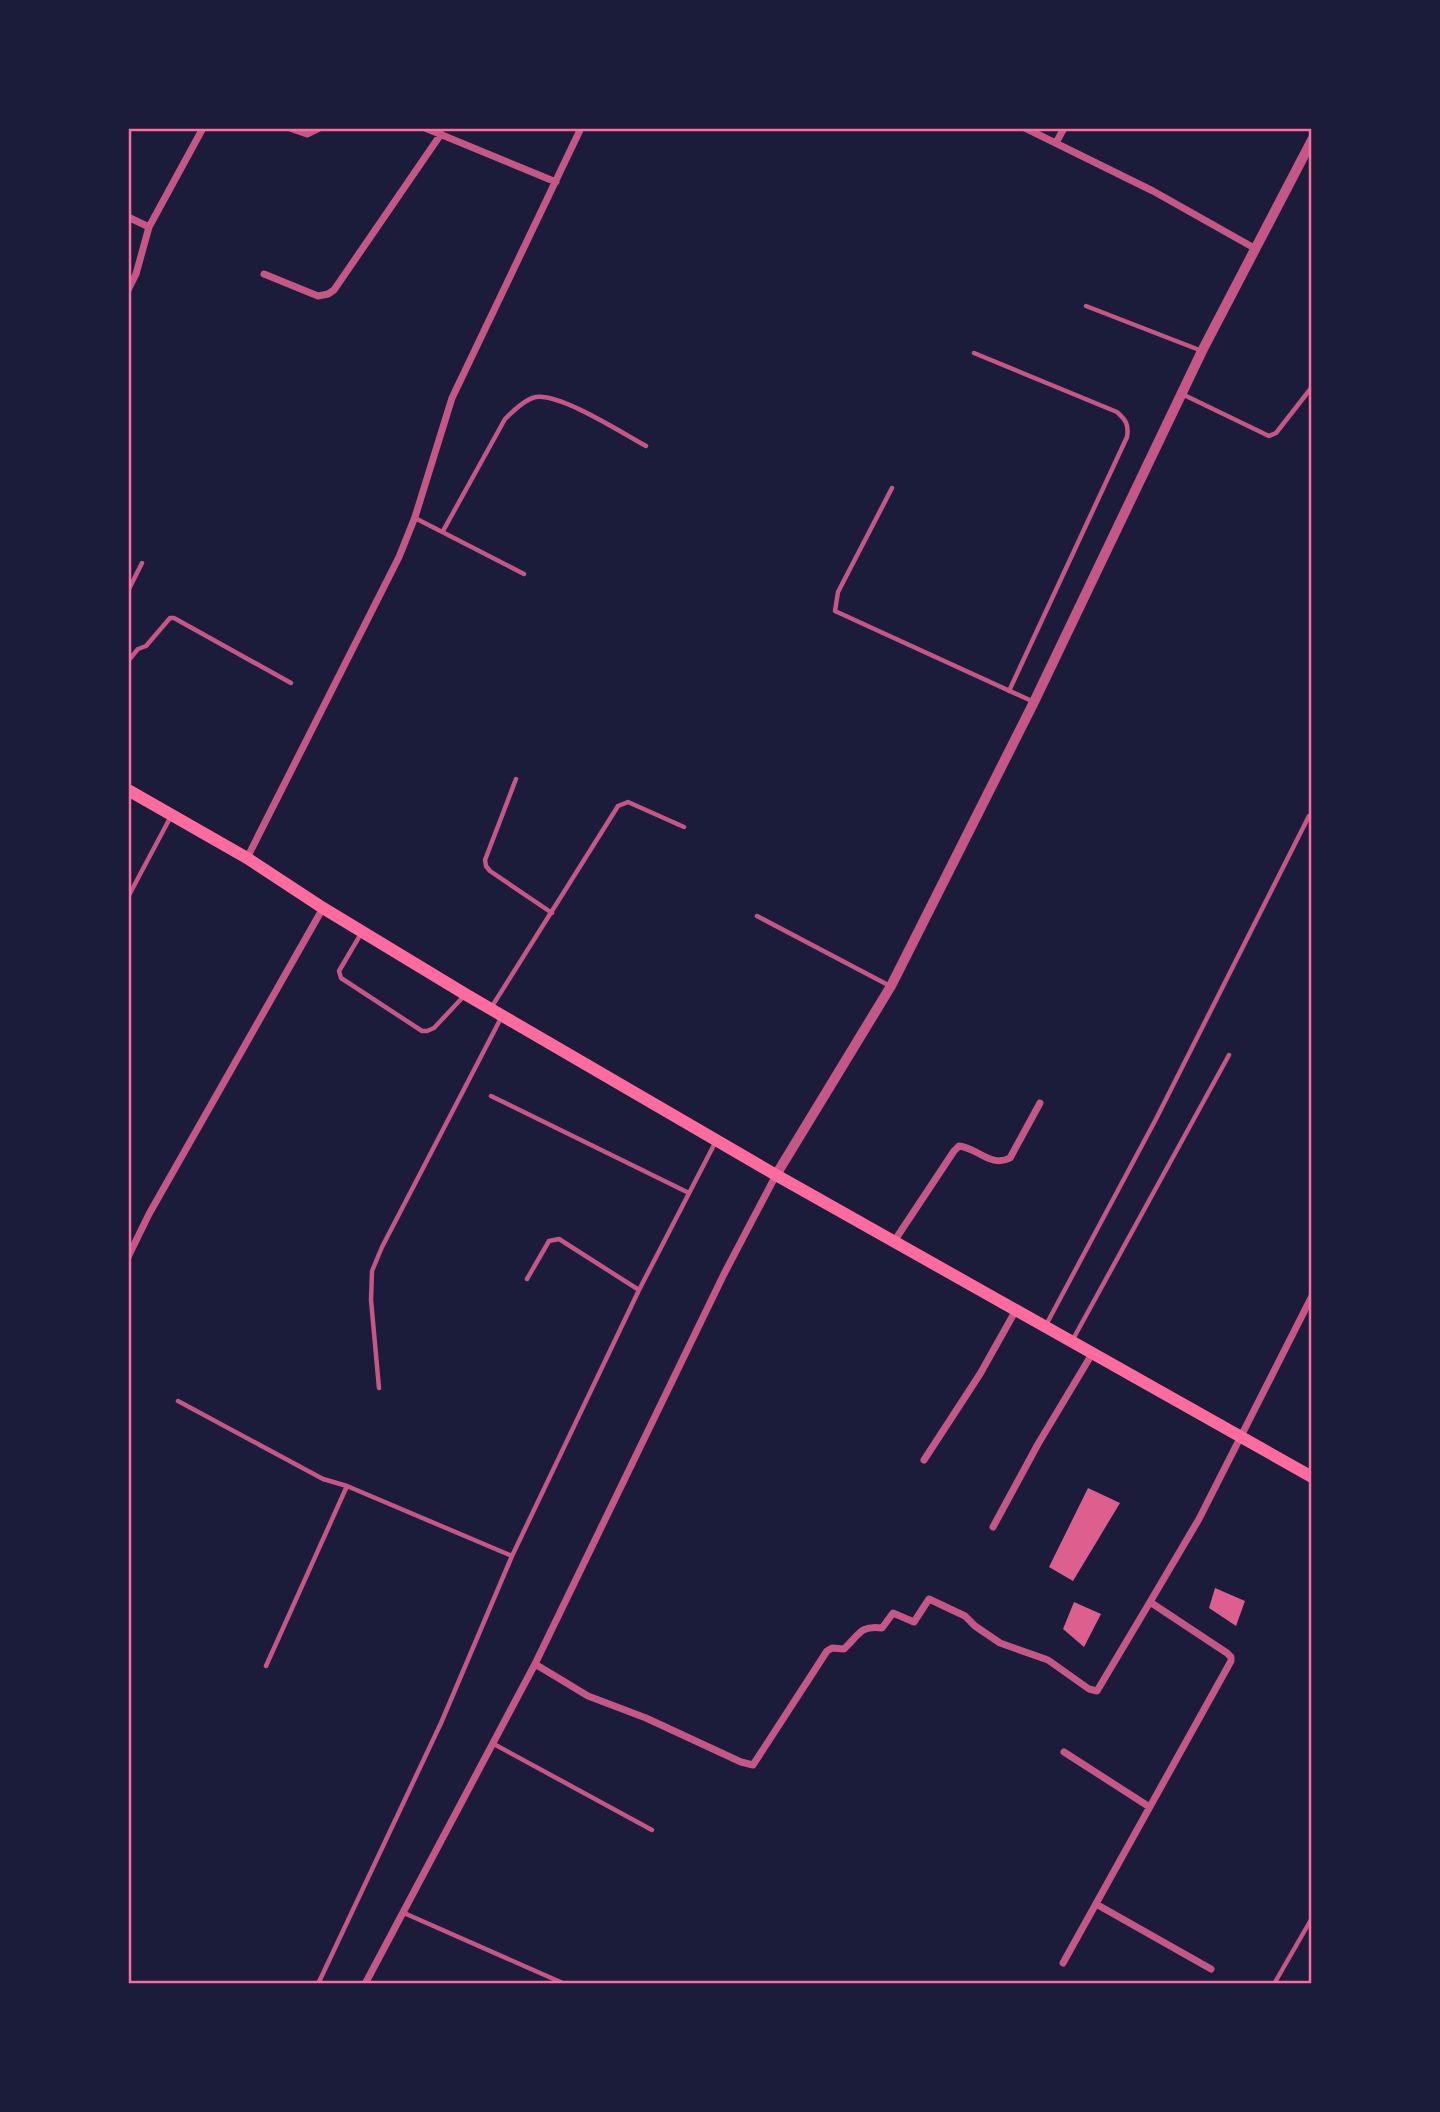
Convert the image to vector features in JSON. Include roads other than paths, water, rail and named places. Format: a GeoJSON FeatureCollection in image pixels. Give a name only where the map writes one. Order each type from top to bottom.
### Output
{"type":"FeatureCollection","features":[{"type":"Feature","properties":{"kind":"main road"},"geometry":{"type":"LineString","coordinates":[[128,790],[247,858],[323,908],[465,994],[776,1175],[1312,1477]]}},
{"type":"Feature","properties":{"kind":"street"},"geometry":{"type":"LineString","coordinates":[[128,290],[136,274],[149,227],[203,128]]}},
{"type":"Feature","properties":{"kind":"street"},"geometry":{"type":"LineString","coordinates":[[290,128],[307,134],[319,128]]}},
{"type":"Feature","properties":{"kind":"street"},"geometry":{"type":"LineString","coordinates":[[425,128],[556,182]]}},
{"type":"Feature","properties":{"kind":"street"},"geometry":{"type":"LineString","coordinates":[[247,858],[399,557],[415,517],[452,398],[581,128]]}},
{"type":"Feature","properties":{"kind":"street"},"geometry":{"type":"LineString","coordinates":[[1025,128],[1142,185],[1256,249]]}},
{"type":"Feature","properties":{"kind":"street"},"geometry":{"type":"LineString","coordinates":[[1056,143],[1064,128]]}},
{"type":"Feature","properties":{"kind":"street"},"geometry":{"type":"LineString","coordinates":[[264,274],[318,296],[334,290],[441,134]]}},
{"type":"Feature","properties":{"kind":"street"},"geometry":{"type":"LineString","coordinates":[[365,1984],[535,1664],[724,1273],[776,1175],[891,986],[1034,702],[1202,351],[1312,140]]}},
{"type":"Feature","properties":{"kind":"street"},"geometry":{"type":"LineString","coordinates":[[128,217],[149,227]]}},
{"type":"Feature","properties":{"kind":"street"},"geometry":{"type":"LineString","coordinates":[[128,1257],[149,1214],[323,908]]}},
{"type":"Feature","properties":{"kind":"street"},"geometry":{"type":"LineString","coordinates":[[895,1240],[959,1146],[998,1163],[1010,1158],[1040,1103]]}},
{"type":"Feature","properties":{"kind":"street"},"geometry":{"type":"LineString","coordinates":[[535,1664],[588,1696],[753,1765],[827,1651],[832,1648],[844,1649],[861,1630],[871,1626],[883,1628],[893,1612],[914,1622],[929,1599],[965,1616],[1000,1643],[1048,1660],[1089,1689],[1097,1691],[1199,1519],[1312,1296]]}},
{"type":"Feature","properties":{"kind":"street"},"geometry":{"type":"LineString","coordinates":[[924,1460],[1016,1310]]}},
{"type":"Feature","properties":{"kind":"street"},"geometry":{"type":"LineString","coordinates":[[993,1527],[1038,1444],[1092,1354]]}},
{"type":"Feature","properties":{"kind":"street"},"geometry":{"type":"LineString","coordinates":[[1063,1963],[1231,1661],[1227,1653],[1150,1602]]}},
{"type":"Feature","properties":{"kind":"street"},"geometry":{"type":"LineString","coordinates":[[1064,1752],[1149,1806]]}},
{"type":"Feature","properties":{"kind":"street"},"geometry":{"type":"LineString","coordinates":[[1096,1904],[1211,1969]]}},
{"type":"Feature","properties":{"kind":"lane"},"geometry":{"type":"LineString","coordinates":[[1086,306],[1202,351]]}},
{"type":"Feature","properties":{"kind":"lane"},"geometry":{"type":"LineString","coordinates":[[974,353],[1117,412],[1125,419],[1128,428],[1127,437],[1009,691]]}},
{"type":"Feature","properties":{"kind":"lane"},"geometry":{"type":"LineString","coordinates":[[1182,394],[1269,436],[1276,433],[1312,387]]}},
{"type":"Feature","properties":{"kind":"lane"},"geometry":{"type":"LineString","coordinates":[[443,531],[505,419],[515,408],[534,397],[558,400],[646,446]]}},
{"type":"Feature","properties":{"kind":"lane"},"geometry":{"type":"LineString","coordinates":[[892,488],[838,592],[835,611],[1034,702]]}},
{"type":"Feature","properties":{"kind":"lane"},"geometry":{"type":"LineString","coordinates":[[415,517],[524,574]]}},
{"type":"Feature","properties":{"kind":"lane"},"geometry":{"type":"LineString","coordinates":[[128,591],[142,563]]}},
{"type":"Feature","properties":{"kind":"lane"},"geometry":{"type":"LineString","coordinates":[[128,661],[138,649],[146,646],[170,618],[174,618],[291,683]]}},
{"type":"Feature","properties":{"kind":"lane"},"geometry":{"type":"LineString","coordinates":[[516,779],[485,860],[486,866],[552,913]]}},
{"type":"Feature","properties":{"kind":"lane"},"geometry":{"type":"LineString","coordinates":[[379,1388],[371,1300],[372,1271],[496,1012],[552,913],[618,806],[628,802],[684,827]]}},
{"type":"Feature","properties":{"kind":"lane"},"geometry":{"type":"LineString","coordinates":[[128,897],[171,816]]}},
{"type":"Feature","properties":{"kind":"lane"},"geometry":{"type":"LineString","coordinates":[[1045,1326],[1162,1107],[1309,816]]}},
{"type":"Feature","properties":{"kind":"lane"},"geometry":{"type":"LineString","coordinates":[[757,916],[891,986]]}},
{"type":"Feature","properties":{"kind":"lane"},"geometry":{"type":"LineString","coordinates":[[362,932],[339,971],[341,978],[422,1031],[434,1028],[465,994]]}},
{"type":"Feature","properties":{"kind":"lane"},"geometry":{"type":"LineString","coordinates":[[1071,1341],[1229,1055]]}},
{"type":"Feature","properties":{"kind":"lane"},"geometry":{"type":"LineString","coordinates":[[491,1096],[689,1193]]}},
{"type":"Feature","properties":{"kind":"lane"},"geometry":{"type":"LineString","coordinates":[[318,1984],[441,1723],[512,1556],[639,1290],[717,1139]]}},
{"type":"Feature","properties":{"kind":"lane"},"geometry":{"type":"LineString","coordinates":[[527,1279],[549,1241],[559,1239],[639,1290]]}},
{"type":"Feature","properties":{"kind":"lane"},"geometry":{"type":"LineString","coordinates":[[177,1401],[323,1479],[347,1486],[512,1556]]}},
{"type":"Feature","properties":{"kind":"lane"},"geometry":{"type":"LineString","coordinates":[[266,1666],[347,1486]]}},
{"type":"Feature","properties":{"kind":"lane"},"geometry":{"type":"LineString","coordinates":[[491,1743],[652,1830]]}},
{"type":"Feature","properties":{"kind":"lane"},"geometry":{"type":"LineString","coordinates":[[404,1913],[565,1984]]}},
{"type":"Feature","properties":{"kind":"lane"},"geometry":{"type":"LineString","coordinates":[[1274,1984],[1312,1918]]}}]}
